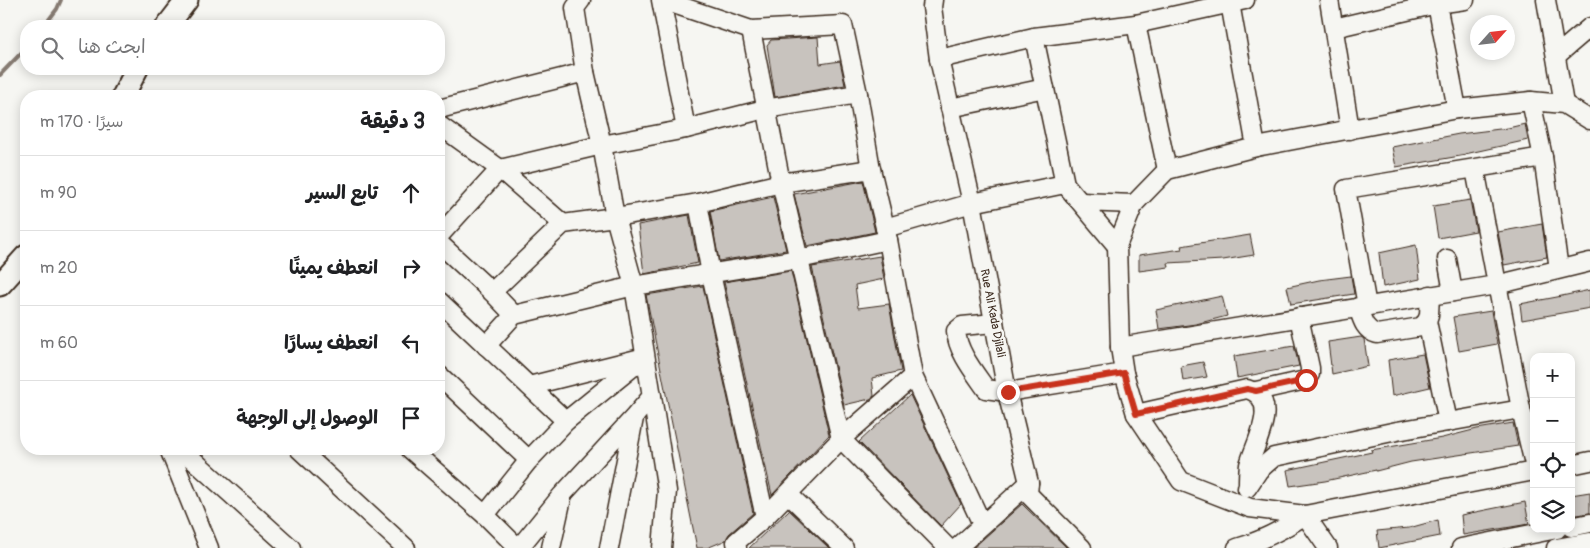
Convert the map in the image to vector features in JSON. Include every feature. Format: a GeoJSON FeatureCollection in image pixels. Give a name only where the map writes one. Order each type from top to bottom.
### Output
{"type":"FeatureCollection","features":[{"type":"Feature","properties":{"kind":"main road"},"geometry":{"type":"LineString","coordinates":[[172,20],[187,0]]}},
{"type":"Feature","properties":{"kind":"main road"},"geometry":{"type":"LineString","coordinates":[[126,90],[134,75]]}},
{"type":"Feature","properties":{"kind":"main road"},"geometry":{"type":"LineString","coordinates":[[0,285],[20,263]]}},
{"type":"Feature","properties":{"kind":"street"},"geometry":{"type":"LineString","coordinates":[[581,0],[575,8],[585,72],[602,145],[615,217],[634,286],[667,491],[662,548]]}},
{"type":"Feature","properties":{"kind":"street"},"geometry":{"type":"LineString","coordinates":[[686,129],[662,0],[751,30],[843,25],[913,376],[982,524]]}},
{"type":"Feature","properties":{"kind":"street","name":"Rue Ali Kada Djilali"},"geometry":{"type":"LineString","coordinates":[[933,0],[932,7],[939,59],[972,203],[1008,392],[1029,483],[1028,494],[1082,548]]}},
{"type":"Feature","properties":{"kind":"street"},"geometry":{"type":"LineString","coordinates":[[1329,0],[1350,130]]}},
{"type":"Feature","properties":{"kind":"street"},"geometry":{"type":"LineString","coordinates":[[1334,28],[1437,4],[1465,0]]}},
{"type":"Feature","properties":{"kind":"street"},"geometry":{"type":"LineString","coordinates":[[1546,0],[1564,104]]}},
{"type":"Feature","properties":{"kind":"street"},"geometry":{"type":"LineString","coordinates":[[939,59],[1034,37],[1136,24],[1238,1],[1256,147]]}},
{"type":"Feature","properties":{"kind":"street"},"geometry":{"type":"LineString","coordinates":[[1437,4],[1457,109]]}},
{"type":"Feature","properties":{"kind":"street"},"geometry":{"type":"LineString","coordinates":[[1136,24],[1167,170]]}},
{"type":"Feature","properties":{"kind":"street"},"geometry":{"type":"LineString","coordinates":[[1556,56],[1590,28]]}},
{"type":"Feature","properties":{"kind":"street"},"geometry":{"type":"LineString","coordinates":[[751,30],[781,183],[841,439],[948,548]]}},
{"type":"Feature","properties":{"kind":"street"},"geometry":{"type":"LineString","coordinates":[[1034,37],[1065,184],[1117,246]]}},
{"type":"Feature","properties":{"kind":"street"},"geometry":{"type":"LineString","coordinates":[[445,107],[585,72]]}},
{"type":"Feature","properties":{"kind":"street"},"geometry":{"type":"LineString","coordinates":[[950,108],[1045,88]]}},
{"type":"Feature","properties":{"kind":"street"},"geometry":{"type":"LineString","coordinates":[[445,229],[500,169],[602,145],[686,129],[765,109],[858,94]]}},
{"type":"Feature","properties":{"kind":"street"},"geometry":{"type":"LineString","coordinates":[[1531,101],[1542,157],[1559,269]]}},
{"type":"Feature","properties":{"kind":"street"},"geometry":{"type":"LineString","coordinates":[[1530,472],[1305,515],[1250,508],[1181,481],[1136,414],[1124,373],[1120,347],[1117,246],[1134,204],[1167,170],[1256,147],[1457,109],[1531,101],[1564,104],[1590,120]]}},
{"type":"Feature","properties":{"kind":"street"},"geometry":{"type":"LineString","coordinates":[[445,129],[500,169],[563,224]]}},
{"type":"Feature","properties":{"kind":"street"},"geometry":{"type":"LineString","coordinates":[[1430,295],[1429,315],[1427,321],[1421,327],[1377,334],[1370,332],[1365,326],[1346,189],[1542,157]]}},
{"type":"Feature","properties":{"kind":"street"},"geometry":{"type":"LineString","coordinates":[[492,292],[563,224],[698,203],[781,183],[871,169]]}},
{"type":"Feature","properties":{"kind":"street"},"geometry":{"type":"LineString","coordinates":[[1475,169],[1496,285],[1530,447]]}},
{"type":"Feature","properties":{"kind":"street"},"geometry":{"type":"LineString","coordinates":[[486,346],[514,315],[634,286],[798,259],[886,234],[972,203],[1065,184]]}},
{"type":"Feature","properties":{"kind":"street"},"geometry":{"type":"LineString","coordinates":[[1080,202],[1134,204]]}},
{"type":"Feature","properties":{"kind":"street"},"geometry":{"type":"LineString","coordinates":[[698,203],[711,274],[765,517]]}},
{"type":"Feature","properties":{"kind":"street"},"geometry":{"type":"LineString","coordinates":[[445,249],[514,315]]}},
{"type":"Feature","properties":{"kind":"street"},"geometry":{"type":"LineString","coordinates":[[1447,259],[1453,292]]}},
{"type":"Feature","properties":{"kind":"street"},"geometry":{"type":"LineString","coordinates":[[1120,347],[1496,285],[1590,262]]}},
{"type":"Feature","properties":{"kind":"street"},"geometry":{"type":"LineString","coordinates":[[445,307],[566,421]]}},
{"type":"Feature","properties":{"kind":"street"},"geometry":{"type":"LineString","coordinates":[[1136,414],[1247,389],[1256,391],[1306,380],[1310,374],[1310,368],[1299,317]]}},
{"type":"Feature","properties":{"kind":"street"},"geometry":{"type":"LineString","coordinates":[[1427,321],[1448,422]]}},
{"type":"Feature","properties":{"kind":"street"},"geometry":{"type":"LineString","coordinates":[[994,323],[962,326],[956,331],[956,340],[986,389],[1008,392],[1124,373]]}},
{"type":"Feature","properties":{"kind":"street"},"geometry":{"type":"LineString","coordinates":[[529,386],[645,357]]}},
{"type":"Feature","properties":{"kind":"street"},"geometry":{"type":"LineString","coordinates":[[485,515],[530,460],[566,421],[645,357]]}},
{"type":"Feature","properties":{"kind":"street"},"geometry":{"type":"LineString","coordinates":[[737,548],[736,542],[765,517],[841,439],[913,376]]}},
{"type":"Feature","properties":{"kind":"street"},"geometry":{"type":"LineString","coordinates":[[445,381],[530,460]]}},
{"type":"Feature","properties":{"kind":"street"},"geometry":{"type":"LineString","coordinates":[[1250,508],[1247,488],[1249,466],[1264,420],[1265,410],[1262,399],[1256,391]]}},
{"type":"Feature","properties":{"kind":"street"},"geometry":{"type":"LineString","coordinates":[[417,455],[485,515],[519,548],[562,495],[652,396]]}},
{"type":"Feature","properties":{"kind":"street"},"geometry":{"type":"LineString","coordinates":[[1247,488],[1259,470],[1274,458],[1397,431],[1521,409]]}},
{"type":"Feature","properties":{"kind":"street"},"geometry":{"type":"LineString","coordinates":[[609,548],[634,418]]}},
{"type":"Feature","properties":{"kind":"street"},"geometry":{"type":"LineString","coordinates":[[171,455],[209,548]]}},
{"type":"Feature","properties":{"kind":"street"},"geometry":{"type":"LineString","coordinates":[[188,455],[291,548]]}},
{"type":"Feature","properties":{"kind":"street"},"geometry":{"type":"LineString","coordinates":[[305,455],[406,548]]}},
{"type":"Feature","properties":{"kind":"street"},"geometry":{"type":"LineString","coordinates":[[1575,463],[1590,461]]}},
{"type":"Feature","properties":{"kind":"street"},"geometry":{"type":"LineString","coordinates":[[957,548],[1029,483]]}},
{"type":"Feature","properties":{"kind":"street"},"geometry":{"type":"LineString","coordinates":[[788,494],[844,548]]}},
{"type":"Feature","properties":{"kind":"street"},"geometry":{"type":"LineString","coordinates":[[551,548],[562,495]]}},
{"type":"Feature","properties":{"kind":"street"},"geometry":{"type":"LineString","coordinates":[[1237,548],[1254,543],[1284,529],[1305,515]]}},
{"type":"Feature","properties":{"kind":"street"},"geometry":{"type":"LineString","coordinates":[[1305,515],[1328,548]]}},
{"type":"Feature","properties":{"kind":"street"},"geometry":{"type":"LineString","coordinates":[[1575,526],[1590,523]]}},
{"type":"Feature","properties":{"kind":"street"},"geometry":{"type":"LineString","coordinates":[[1462,548],[1550,534]]}},
{"type":"Feature","properties":{"kind":"street"},"geometry":{"type":"LineString","coordinates":[[1556,548],[1590,542]]}},
{"type":"Feature","properties":{"kind":"building"},"geometry":{"type":"Polygon","coordinates":[[[818,37],[820,64],[840,61],[845,85],[775,97],[767,45],[771,40],[818,37]]]}},
{"type":"Feature","properties":{"kind":"building"},"geometry":{"type":"Polygon","coordinates":[[[1525,124],[1528,140],[1466,155],[1396,167],[1392,147],[1525,124]]]}},
{"type":"Feature","properties":{"kind":"building"},"geometry":{"type":"Polygon","coordinates":[[[863,181],[875,232],[807,246],[794,194],[863,181]]]}},
{"type":"Feature","properties":{"kind":"building"},"geometry":{"type":"Polygon","coordinates":[[[773,197],[786,250],[719,261],[710,211],[773,197]]]}},
{"type":"Feature","properties":{"kind":"building"},"geometry":{"type":"Polygon","coordinates":[[[1470,200],[1476,231],[1438,238],[1433,206],[1470,200]]]}},
{"type":"Feature","properties":{"kind":"building"},"geometry":{"type":"Polygon","coordinates":[[[689,215],[698,263],[644,274],[638,225],[689,215]]]}},
{"type":"Feature","properties":{"kind":"building"},"geometry":{"type":"Polygon","coordinates":[[[1542,224],[1547,257],[1504,265],[1498,232],[1542,224]]]}},
{"type":"Feature","properties":{"kind":"building"},"geometry":{"type":"Polygon","coordinates":[[[1250,235],[1254,255],[1223,260],[1168,263],[1169,267],[1139,271],[1139,255],[1182,249],[1181,246],[1250,235]]]}},
{"type":"Feature","properties":{"kind":"building"},"geometry":{"type":"Polygon","coordinates":[[[1416,245],[1420,279],[1383,287],[1379,253],[1416,245]]]}},
{"type":"Feature","properties":{"kind":"building"},"geometry":{"type":"Polygon","coordinates":[[[880,256],[884,279],[855,285],[858,308],[889,304],[901,371],[872,378],[874,396],[870,399],[844,405],[812,267],[880,256]]]}},
{"type":"Feature","properties":{"kind":"building"},"geometry":{"type":"Polygon","coordinates":[[[791,271],[829,435],[772,495],[724,282],[791,271]]]}},
{"type":"Feature","properties":{"kind":"building"},"geometry":{"type":"Polygon","coordinates":[[[1351,276],[1354,294],[1291,304],[1287,287],[1351,276]]]}},
{"type":"Feature","properties":{"kind":"building"},"geometry":{"type":"Polygon","coordinates":[[[703,286],[753,513],[729,534],[726,540],[707,548],[697,548],[646,295],[703,286]]]}},
{"type":"Feature","properties":{"kind":"building"},"geometry":{"type":"Polygon","coordinates":[[[1590,290],[1590,308],[1522,320],[1520,304],[1590,290]]]}},
{"type":"Feature","properties":{"kind":"building"},"geometry":{"type":"Polygon","coordinates":[[[1222,296],[1227,316],[1196,324],[1159,329],[1156,310],[1222,296]]]}},
{"type":"Feature","properties":{"kind":"building"},"geometry":{"type":"Polygon","coordinates":[[[1491,311],[1497,344],[1459,351],[1453,317],[1491,311]]]}},
{"type":"Feature","properties":{"kind":"building"},"geometry":{"type":"Polygon","coordinates":[[[1361,337],[1364,339],[1368,366],[1332,374],[1328,342],[1361,337]]]}},
{"type":"Feature","properties":{"kind":"building"},"geometry":{"type":"Polygon","coordinates":[[[1294,346],[1299,366],[1237,378],[1234,356],[1294,346]]]}},
{"type":"Feature","properties":{"kind":"building"},"geometry":{"type":"Polygon","coordinates":[[[1423,354],[1430,387],[1392,396],[1388,360],[1423,354]]]}},
{"type":"Feature","properties":{"kind":"building"},"geometry":{"type":"Polygon","coordinates":[[[1203,362],[1207,377],[1183,381],[1181,366],[1203,362]]]}},
{"type":"Feature","properties":{"kind":"building"},"geometry":{"type":"Polygon","coordinates":[[[910,395],[961,504],[941,526],[859,442],[910,395]]]}},
{"type":"Feature","properties":{"kind":"building"},"geometry":{"type":"Polygon","coordinates":[[[1513,423],[1518,446],[1411,462],[1376,471],[1290,486],[1287,470],[1372,452],[1371,450],[1513,423]]]}},
{"type":"Feature","properties":{"kind":"building"},"geometry":{"type":"Polygon","coordinates":[[[1590,492],[1590,513],[1575,515],[1575,494],[1590,492]]]}},
{"type":"Feature","properties":{"kind":"building"},"geometry":{"type":"Polygon","coordinates":[[[1525,502],[1529,524],[1463,535],[1461,515],[1525,502]]]}},
{"type":"Feature","properties":{"kind":"building"},"geometry":{"type":"Polygon","coordinates":[[[1022,504],[1067,548],[973,548],[1022,504]]]}},
{"type":"Feature","properties":{"kind":"building"},"geometry":{"type":"Polygon","coordinates":[[[789,510],[829,548],[749,548],[789,510]]]}},
{"type":"Feature","properties":{"kind":"building"},"geometry":{"type":"Polygon","coordinates":[[[1438,520],[1440,536],[1379,548],[1377,531],[1409,528],[1438,520]]]}},
{"type":"Feature","properties":{"kind":"waterway"},"geometry":{"type":"LineString","coordinates":[[49,20],[61,0]]}},
{"type":"Feature","properties":{"kind":"waterway"},"geometry":{"type":"LineString","coordinates":[[0,75],[20,54]]}},
{"type":"Feature","properties":{"kind":"route"},"geometry":{"type":"LineString","coordinates":[[1008,392],[1124,373],[1136,414],[1247,389],[1256,391],[1306,380]]}}]}
